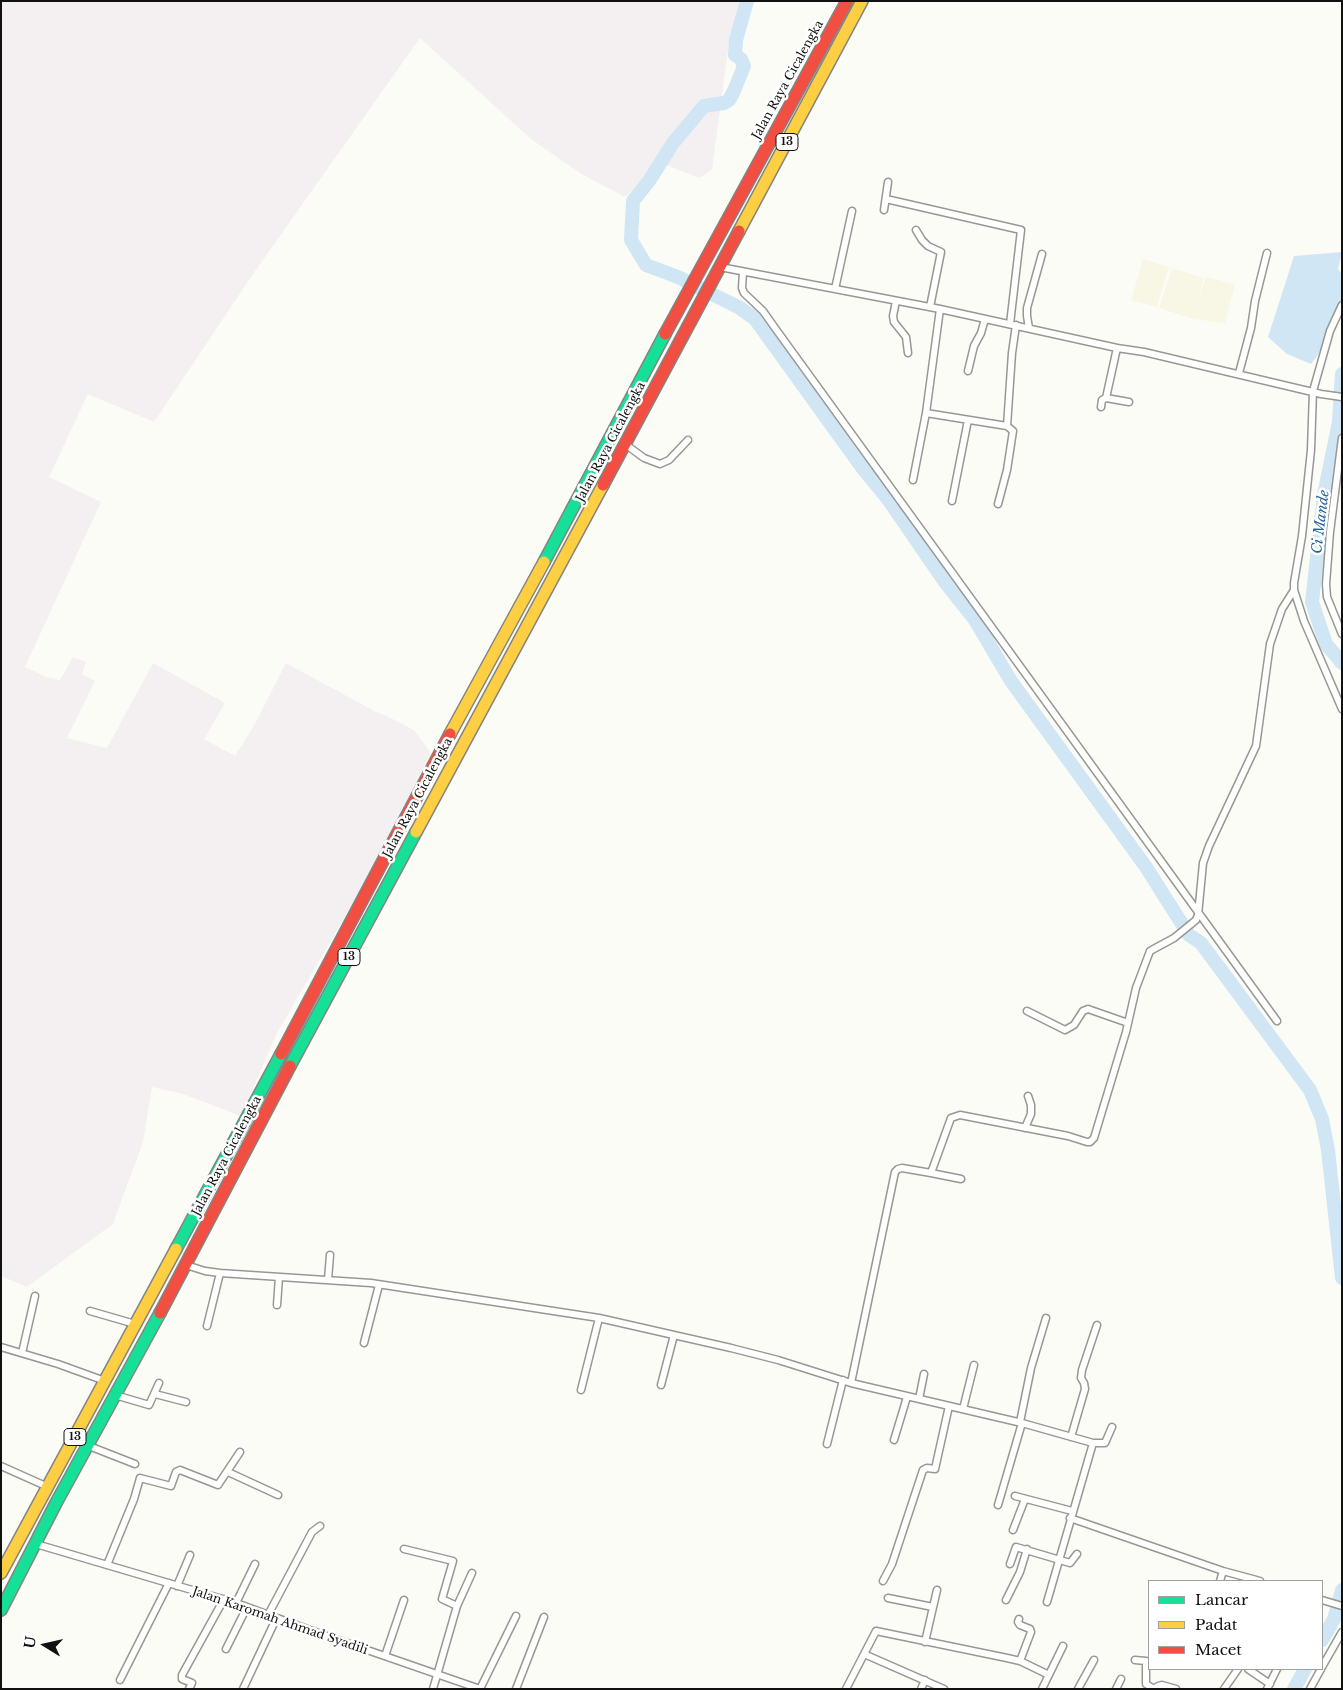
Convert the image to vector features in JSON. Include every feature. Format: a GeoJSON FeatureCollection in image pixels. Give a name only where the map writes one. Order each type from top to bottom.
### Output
{"type":"FeatureCollection","features":[{"type":"Feature","properties":{"kind":"highway","name":"Jalan Raya Cicalengka"},"geometry":{"type":"LineString","coordinates":[[1,1573],[684,299],[847,1]]}},
{"type":"Feature","properties":{"kind":"highway","name":"Jalan Raya Cicalengka"},"geometry":{"type":"LineString","coordinates":[[1,1610],[56,1504],[186,1265],[262,1118],[862,1]]}},
{"type":"Feature","properties":{"kind":"highway"},"geometry":{"type":"LineString","coordinates":[[127,1338],[142,1347]]}},
{"type":"Feature","properties":{"kind":"street"},"geometry":{"type":"LineString","coordinates":[[884,210],[888,182]]}},
{"type":"Feature","properties":{"kind":"street"},"geometry":{"type":"LineString","coordinates":[[886,199],[1021,230],[1007,426]]}},
{"type":"Feature","properties":{"kind":"street"},"geometry":{"type":"LineString","coordinates":[[835,289],[852,211]]}},
{"type":"Feature","properties":{"kind":"street"},"geometry":{"type":"LineString","coordinates":[[916,230],[928,246],[941,252],[930,307]]}},
{"type":"Feature","properties":{"kind":"street"},"geometry":{"type":"LineString","coordinates":[[1239,373],[1251,328],[1255,301],[1267,252]]}},
{"type":"Feature","properties":{"kind":"street"},"geometry":{"type":"LineString","coordinates":[[1029,328],[1027,308],[1042,254]]}},
{"type":"Feature","properties":{"kind":"street"},"geometry":{"type":"LineString","coordinates":[[720,267],[1013,324],[1239,373],[1320,394],[1342,397]]}},
{"type":"Feature","properties":{"kind":"street"},"geometry":{"type":"LineString","coordinates":[[743,272],[743,291],[763,311],[1197,916],[1277,1021]]}},
{"type":"Feature","properties":{"kind":"street"},"geometry":{"type":"LineString","coordinates":[[896,301],[893,316],[894,322],[906,337],[908,353]]}},
{"type":"Feature","properties":{"kind":"street"},"geometry":{"type":"LineString","coordinates":[[931,1173],[951,1118],[956,1116],[964,1115],[1068,1136],[1087,1142],[1094,1138],[1128,1023],[1136,988],[1150,951],[1170,941],[1197,916],[1203,863],[1209,846],[1256,746],[1270,644],[1282,609],[1294,590],[1311,450],[1313,391],[1330,331],[1342,305]]}},
{"type":"Feature","properties":{"kind":"street"},"geometry":{"type":"LineString","coordinates":[[913,480],[926,412],[940,309]]}},
{"type":"Feature","properties":{"kind":"street"},"geometry":{"type":"LineString","coordinates":[[968,371],[974,346],[981,333],[985,319]]}},
{"type":"Feature","properties":{"kind":"street"},"geometry":{"type":"LineString","coordinates":[[1101,407],[1102,400],[1106,398],[1117,348]]}},
{"type":"Feature","properties":{"kind":"street"},"geometry":{"type":"LineString","coordinates":[[1106,398],[1129,402]]}},
{"type":"Feature","properties":{"kind":"street"},"geometry":{"type":"LineString","coordinates":[[926,412],[1007,426],[1013,433],[1007,470],[998,504]]}},
{"type":"Feature","properties":{"kind":"street"},"geometry":{"type":"LineString","coordinates":[[952,501],[968,420]]}},
{"type":"Feature","properties":{"kind":"street"},"geometry":{"type":"LineString","coordinates":[[1342,438],[1327,556],[1326,584],[1327,597],[1342,634]]}},
{"type":"Feature","properties":{"kind":"street"},"geometry":{"type":"LineString","coordinates":[[625,444],[644,458],[660,464],[668,460],[688,440]]}},
{"type":"Feature","properties":{"kind":"street"},"geometry":{"type":"LineString","coordinates":[[1294,590],[1304,621],[1342,709]]}},
{"type":"Feature","properties":{"kind":"street"},"geometry":{"type":"LineString","coordinates":[[1027,1012],[1065,1030],[1074,1025],[1083,1011],[1088,1009],[1128,1023]]}},
{"type":"Feature","properties":{"kind":"street"},"geometry":{"type":"LineString","coordinates":[[1025,1128],[1031,1105],[1028,1096]]}},
{"type":"Feature","properties":{"kind":"street"},"geometry":{"type":"LineString","coordinates":[[851,1383],[895,1172],[902,1168],[961,1179]]}},
{"type":"Feature","properties":{"kind":"street"},"geometry":{"type":"LineString","coordinates":[[328,1280],[330,1255]]}},
{"type":"Feature","properties":{"kind":"street"},"geometry":{"type":"LineString","coordinates":[[186,1265],[220,1273],[379,1285],[600,1318],[778,1360],[851,1383],[1021,1422],[1093,1443],[1105,1443],[1112,1427]]}},
{"type":"Feature","properties":{"kind":"street"},"geometry":{"type":"LineString","coordinates":[[208,1326],[220,1273]]}},
{"type":"Feature","properties":{"kind":"street"},"geometry":{"type":"LineString","coordinates":[[276,1304],[279,1277]]}},
{"type":"Feature","properties":{"kind":"street"},"geometry":{"type":"LineString","coordinates":[[364,1343],[379,1285]]}},
{"type":"Feature","properties":{"kind":"street"},"geometry":{"type":"LineString","coordinates":[[22,1353],[35,1296]]}},
{"type":"Feature","properties":{"kind":"street"},"geometry":{"type":"LineString","coordinates":[[90,1311],[135,1324]]}},
{"type":"Feature","properties":{"kind":"street"},"geometry":{"type":"LineString","coordinates":[[580,1390],[600,1318]]}},
{"type":"Feature","properties":{"kind":"street"},"geometry":{"type":"LineString","coordinates":[[998,1505],[1021,1422],[1031,1368],[1046,1318]]}},
{"type":"Feature","properties":{"kind":"street"},"geometry":{"type":"LineString","coordinates":[[1071,1436],[1085,1389],[1081,1378],[1082,1370],[1097,1325]]}},
{"type":"Feature","properties":{"kind":"street"},"geometry":{"type":"LineString","coordinates":[[661,1385],[674,1335]]}},
{"type":"Feature","properties":{"kind":"street"},"geometry":{"type":"LineString","coordinates":[[1,1347],[105,1381]]}},
{"type":"Feature","properties":{"kind":"street"},"geometry":{"type":"LineString","coordinates":[[963,1409],[974,1365]]}},
{"type":"Feature","properties":{"kind":"street"},"geometry":{"type":"LineString","coordinates":[[919,1399],[924,1374]]}},
{"type":"Feature","properties":{"kind":"street"},"geometry":{"type":"LineString","coordinates":[[827,1444],[843,1380]]}},
{"type":"Feature","properties":{"kind":"street"},"geometry":{"type":"LineString","coordinates":[[115,1395],[149,1405],[159,1383]]}},
{"type":"Feature","properties":{"kind":"street"},"geometry":{"type":"LineString","coordinates":[[155,1394],[186,1402]]}},
{"type":"Feature","properties":{"kind":"street"},"geometry":{"type":"LineString","coordinates":[[894,1440],[907,1397]]}},
{"type":"Feature","properties":{"kind":"street"},"geometry":{"type":"LineString","coordinates":[[883,1581],[892,1564],[923,1470],[927,1468],[935,1469],[949,1406]]}},
{"type":"Feature","properties":{"kind":"street"},"geometry":{"type":"LineString","coordinates":[[1047,1602],[1093,1443]]}},
{"type":"Feature","properties":{"kind":"street"},"geometry":{"type":"LineString","coordinates":[[89,1446],[135,1464]]}},
{"type":"Feature","properties":{"kind":"street"},"geometry":{"type":"LineString","coordinates":[[107,1565],[134,1499],[140,1478],[171,1486],[176,1472],[180,1470],[218,1485],[240,1452]]}},
{"type":"Feature","properties":{"kind":"street"},"geometry":{"type":"LineString","coordinates":[[1,1466],[48,1487]]}},
{"type":"Feature","properties":{"kind":"street"},"geometry":{"type":"LineString","coordinates":[[228,1472],[278,1495]]}},
{"type":"Feature","properties":{"kind":"street"},"geometry":{"type":"LineString","coordinates":[[1015,1496],[1071,1514],[1223,1571],[1256,1580]]}},
{"type":"Feature","properties":{"kind":"street"},"geometry":{"type":"LineString","coordinates":[[1014,1530],[1025,1499]]}},
{"type":"Feature","properties":{"kind":"street"},"geometry":{"type":"LineString","coordinates":[[268,1615],[312,1532],[320,1526]]}},
{"type":"Feature","properties":{"kind":"street","name":"Jalan Karomah Ahmad Syadili"},"geometry":{"type":"LineString","coordinates":[[36,1544],[224,1599],[480,1689]]}},
{"type":"Feature","properties":{"kind":"street"},"geometry":{"type":"LineString","coordinates":[[1010,1564],[1015,1548],[1027,1549],[1072,1563],[1078,1554]]}},
{"type":"Feature","properties":{"kind":"street"},"geometry":{"type":"LineString","coordinates":[[404,1549],[453,1561],[442,1600],[457,1606]]}},
{"type":"Feature","properties":{"kind":"street"},"geometry":{"type":"LineString","coordinates":[[1006,1600],[1020,1572],[1027,1549]]}},
{"type":"Feature","properties":{"kind":"street"},"geometry":{"type":"LineString","coordinates":[[177,1586],[190,1555]]}},
{"type":"Feature","properties":{"kind":"street"},"geometry":{"type":"LineString","coordinates":[[236,1603],[255,1564]]}},
{"type":"Feature","properties":{"kind":"street"},"geometry":{"type":"LineString","coordinates":[[1220,1580],[1223,1571]]}},
{"type":"Feature","properties":{"kind":"street"},"geometry":{"type":"LineString","coordinates":[[433,1689],[457,1606],[472,1573]]}},
{"type":"Feature","properties":{"kind":"street"},"geometry":{"type":"LineString","coordinates":[[120,1680],[170,1583]]}},
{"type":"Feature","properties":{"kind":"street"},"geometry":{"type":"LineString","coordinates":[[925,1642],[937,1590]]}},
{"type":"Feature","properties":{"kind":"street"},"geometry":{"type":"LineString","coordinates":[[888,1598],[933,1607]]}},
{"type":"Feature","properties":{"kind":"street"},"geometry":{"type":"LineString","coordinates":[[189,1689],[192,1683],[182,1679],[182,1675],[224,1599]]}},
{"type":"Feature","properties":{"kind":"street"},"geometry":{"type":"LineString","coordinates":[[384,1656],[404,1600]]}},
{"type":"Feature","properties":{"kind":"street"},"geometry":{"type":"LineString","coordinates":[[1324,1600],[1342,1606]]}},
{"type":"Feature","properties":{"kind":"street"},"geometry":{"type":"LineString","coordinates":[[226,1648],[247,1607]]}},
{"type":"Feature","properties":{"kind":"street"},"geometry":{"type":"LineString","coordinates":[[480,1689],[516,1616]]}},
{"type":"Feature","properties":{"kind":"street"},"geometry":{"type":"LineString","coordinates":[[516,1689],[544,1617]]}},
{"type":"Feature","properties":{"kind":"street"},"geometry":{"type":"LineString","coordinates":[[243,1689],[276,1618]]}},
{"type":"Feature","properties":{"kind":"street"},"geometry":{"type":"LineString","coordinates":[[1019,1618],[1018,1622],[1020,1625],[1030,1629],[1031,1632],[1020,1661]]}},
{"type":"Feature","properties":{"kind":"street"},"geometry":{"type":"LineString","coordinates":[[846,1689],[873,1633],[876,1631],[1020,1661],[1049,1675]]}},
{"type":"Feature","properties":{"kind":"street"},"geometry":{"type":"LineString","coordinates":[[1323,1665],[1342,1632]]}},
{"type":"Feature","properties":{"kind":"street"},"geometry":{"type":"LineString","coordinates":[[1042,1689],[1063,1646]]}},
{"type":"Feature","properties":{"kind":"street"},"geometry":{"type":"LineString","coordinates":[[864,1654],[944,1689]]}},
{"type":"Feature","properties":{"kind":"street"},"geometry":{"type":"LineString","coordinates":[[1078,1689],[1094,1660]]}},
{"type":"Feature","properties":{"kind":"street"},"geometry":{"type":"LineString","coordinates":[[1135,1660],[1146,1661],[1146,1684],[1154,1689],[1158,1686],[1176,1689]]}},
{"type":"Feature","properties":{"kind":"street"},"geometry":{"type":"LineString","coordinates":[[1224,1689],[1237,1670]]}},
{"type":"Feature","properties":{"kind":"street"},"geometry":{"type":"LineString","coordinates":[[1249,1670],[1268,1687],[1276,1670]]}},
{"type":"Feature","properties":{"kind":"street"},"geometry":{"type":"LineString","coordinates":[[1310,1689],[1320,1670]]}},
{"type":"Feature","properties":{"kind":"street"},"geometry":{"type":"LineString","coordinates":[[1116,1689],[1121,1679]]}},
{"type":"Feature","properties":{"kind":"street"},"geometry":{"type":"LineString","coordinates":[[921,1689],[925,1680]]}},
{"type":"Feature","properties":{"kind":"shaded area"},"geometry":{"type":"Polygon","coordinates":[[[1,1],[740,1],[728,50],[712,170],[699,178],[669,166],[652,166],[639,185],[625,197],[581,174],[531,139],[420,38],[253,274],[154,422],[88,394],[49,477],[101,502],[25,667],[47,677],[60,680],[73,657],[86,662],[82,674],[95,681],[67,738],[107,748],[153,663],[225,703],[204,739],[235,756],[255,724],[286,663],[378,713],[414,730],[431,753],[353,903],[277,1033],[241,1116],[183,1094],[152,1087],[143,1142],[113,1224],[27,1287],[1,1276],[1,1]]]}},
{"type":"Feature","properties":{"kind":"shaded area"},"geometry":{"type":"Polygon","coordinates":[[[1143,259],[1169,267],[1157,307],[1131,300],[1143,259]]]}},
{"type":"Feature","properties":{"kind":"shaded area"},"geometry":{"type":"Polygon","coordinates":[[[1172,268],[1204,278],[1197,302],[1206,277],[1235,284],[1225,324],[1190,318],[1159,308],[1172,268]]]}},
{"type":"Feature","properties":{"kind":"water"},"geometry":{"type":"Polygon","coordinates":[[[1342,252],[1338,269],[1342,274],[1342,300],[1319,353],[1311,364],[1287,354],[1268,337],[1294,256],[1342,252]]]}},
{"type":"Feature","properties":{"kind":"waterway"},"geometry":{"type":"LineString","coordinates":[[747,1],[736,40],[735,55],[741,59],[744,66],[734,91],[729,100],[724,103],[704,106],[673,143],[649,181],[633,201],[631,240],[646,265],[678,277],[740,308],[755,319],[861,466],[888,499],[945,582],[975,620],[1011,681],[1146,867],[1189,935],[1201,943],[1310,1090],[1322,1119],[1328,1150],[1342,1278]]}},
{"type":"Feature","properties":{"kind":"waterway","name":"Ci Mande"},"geometry":{"type":"LineString","coordinates":[[1342,374],[1339,422],[1324,495],[1312,602],[1326,644],[1342,663]]}},
{"type":"Feature","properties":{"kind":"waterway"},"geometry":{"type":"LineString","coordinates":[[1323,1638],[1334,1619],[1342,1590]]}},
{"type":"Feature","properties":{"kind":"waterway"},"geometry":{"type":"LineString","coordinates":[[1294,1689],[1304,1670]]}},
{"type":"Feature","properties":{"kind":"traffic: fast"},"geometry":{"type":"LineString","coordinates":[[544,562],[665,334]]}},
{"type":"Feature","properties":{"kind":"traffic: fast"},"geometry":{"type":"LineString","coordinates":[[290,1066],[416,832]]}},
{"type":"Feature","properties":{"kind":"traffic: fast"},"geometry":{"type":"LineString","coordinates":[[176,1249],[281,1054]]}},
{"type":"Feature","properties":{"kind":"traffic: fast"},"geometry":{"type":"LineString","coordinates":[[1,1610],[56,1503],[160,1313]]}},
{"type":"Feature","properties":{"kind":"traffic: slow"},"geometry":{"type":"LineString","coordinates":[[739,231],[862,1]]}},
{"type":"Feature","properties":{"kind":"traffic: slow"},"geometry":{"type":"LineString","coordinates":[[416,832],[603,485]]}},
{"type":"Feature","properties":{"kind":"traffic: slow"},"geometry":{"type":"LineString","coordinates":[[450,734],[544,562]]}},
{"type":"Feature","properties":{"kind":"traffic: slow"},"geometry":{"type":"LineString","coordinates":[[1,1573],[176,1249]]}},
{"type":"Feature","properties":{"kind":"traffic: jam"},"geometry":{"type":"LineString","coordinates":[[665,334],[847,1]]}},
{"type":"Feature","properties":{"kind":"traffic: jam"},"geometry":{"type":"LineString","coordinates":[[603,485],[739,231]]}},
{"type":"Feature","properties":{"kind":"traffic: jam"},"geometry":{"type":"LineString","coordinates":[[281,1054],[450,734]]}},
{"type":"Feature","properties":{"kind":"traffic: jam"},"geometry":{"type":"LineString","coordinates":[[160,1313],[290,1066]]}}]}
